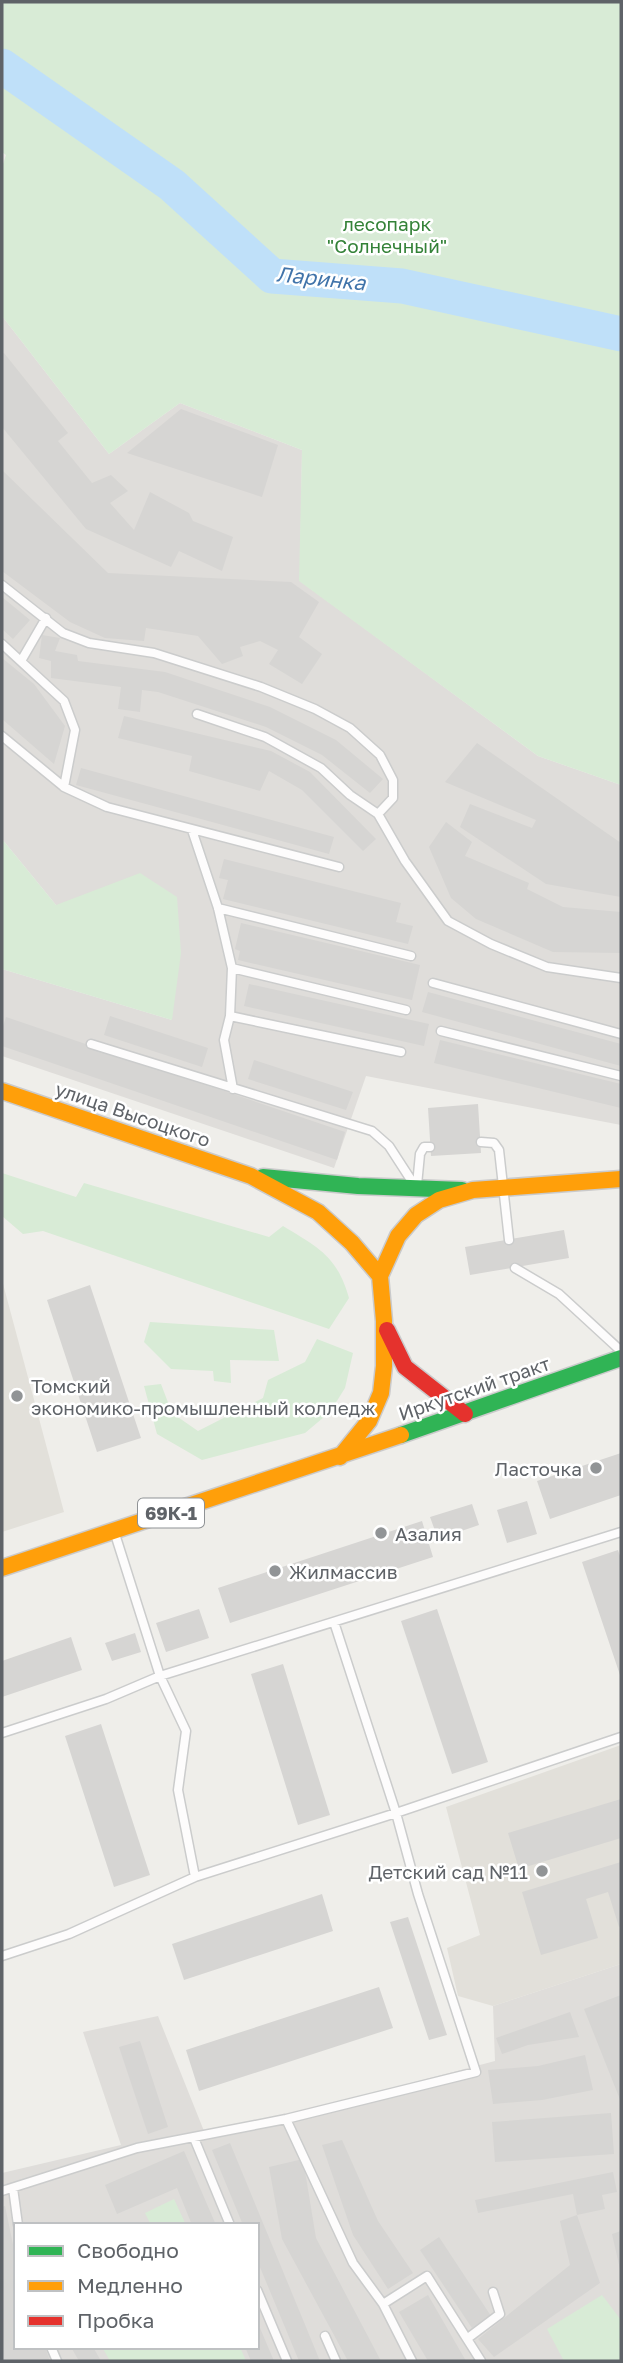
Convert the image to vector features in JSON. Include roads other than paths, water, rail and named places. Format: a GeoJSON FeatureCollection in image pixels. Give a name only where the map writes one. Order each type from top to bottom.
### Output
{"type":"FeatureCollection","features":[{"type":"Feature","properties":{"kind":"main road","name":"улица Высоцкого"},"geometry":{"type":"LineString","coordinates":[[2,1091],[251,1176],[318,1212],[352,1243],[380,1276]]}},
{"type":"Feature","properties":{"kind":"main road","name":"улица Высоцкого"},"geometry":{"type":"LineString","coordinates":[[251,1176],[358,1186],[472,1190]]}},
{"type":"Feature","properties":{"kind":"main road","name":"Иркутский тракт"},"geometry":{"type":"LineString","coordinates":[[340,1457],[369,1421],[381,1393],[384,1321],[380,1276],[398,1236],[416,1215],[439,1200],[472,1190],[620,1180]]}},
{"type":"Feature","properties":{"kind":"main road"},"geometry":{"type":"LineString","coordinates":[[384,1321],[405,1367],[465,1414]]}},
{"type":"Feature","properties":{"kind":"main road","name":"Иркутский тракт"},"geometry":{"type":"LineString","coordinates":[[2,1568],[340,1457],[621,1358]]}},
{"type":"Feature","properties":{"kind":"lane"},"geometry":{"type":"LineString","coordinates":[[2,585],[63,633],[89,643],[154,653],[261,687],[315,709],[350,728],[380,755],[393,780],[393,798],[378,814]]}},
{"type":"Feature","properties":{"kind":"lane"},"geometry":{"type":"LineString","coordinates":[[21,661],[46,618]]}},
{"type":"Feature","properties":{"kind":"lane"},"geometry":{"type":"LineString","coordinates":[[2,644],[64,701],[75,730],[64,787]]}},
{"type":"Feature","properties":{"kind":"lane"},"geometry":{"type":"LineString","coordinates":[[197,714],[265,737],[321,768],[378,814],[405,861],[448,921],[491,944],[547,967],[621,978]]}},
{"type":"Feature","properties":{"kind":"lane"},"geometry":{"type":"LineString","coordinates":[[2,736],[64,787],[107,807],[339,867]]}},
{"type":"Feature","properties":{"kind":"lane"},"geometry":{"type":"LineString","coordinates":[[192,830],[218,908],[232,968],[230,1016],[224,1040],[233,1089]]}},
{"type":"Feature","properties":{"kind":"lane"},"geometry":{"type":"LineString","coordinates":[[218,908],[411,956]]}},
{"type":"Feature","properties":{"kind":"lane"},"geometry":{"type":"LineString","coordinates":[[232,968],[406,1010]]}},
{"type":"Feature","properties":{"kind":"lane"},"geometry":{"type":"LineString","coordinates":[[433,983],[621,1034]]}},
{"type":"Feature","properties":{"kind":"lane"},"geometry":{"type":"LineString","coordinates":[[230,1016],[401,1052]]}},
{"type":"Feature","properties":{"kind":"lane"},"geometry":{"type":"LineString","coordinates":[[441,1031],[621,1076]]}},
{"type":"Feature","properties":{"kind":"lane"},"geometry":{"type":"LineString","coordinates":[[91,1044],[372,1131],[389,1146],[417,1188]]}},
{"type":"Feature","properties":{"kind":"lane"},"geometry":{"type":"LineString","coordinates":[[481,1143],[494,1143],[498,1146],[509,1240]]}},
{"type":"Feature","properties":{"kind":"lane"},"geometry":{"type":"LineString","coordinates":[[417,1188],[420,1154],[425,1147],[430,1147]]}},
{"type":"Feature","properties":{"kind":"lane"},"geometry":{"type":"LineString","coordinates":[[515,1268],[559,1294],[621,1351]]}},
{"type":"Feature","properties":{"kind":"lane"},"geometry":{"type":"LineString","coordinates":[[114,1532],[160,1676],[186,1731],[178,1790],[195,1877]]}},
{"type":"Feature","properties":{"kind":"lane"},"geometry":{"type":"LineString","coordinates":[[2,1732],[106,1699],[160,1676],[621,1532]]}},
{"type":"Feature","properties":{"kind":"lane"},"geometry":{"type":"LineString","coordinates":[[2,2191],[137,2148],[286,2119],[476,2071],[334,1622]]}},
{"type":"Feature","properties":{"kind":"lane"},"geometry":{"type":"LineString","coordinates":[[2,1956],[69,1934],[195,1877],[621,1737]]}},
{"type":"Feature","properties":{"kind":"lane"},"geometry":{"type":"LineString","coordinates":[[286,2119],[354,2263],[383,2304],[412,2361]]}},
{"type":"Feature","properties":{"kind":"lane"},"geometry":{"type":"LineString","coordinates":[[194,2138],[229,2223]]}},
{"type":"Feature","properties":{"kind":"lane"},"geometry":{"type":"LineString","coordinates":[[13,2188],[18,2223]]}},
{"type":"Feature","properties":{"kind":"lane"},"geometry":{"type":"LineString","coordinates":[[383,2304],[427,2276],[481,2361]]}},
{"type":"Feature","properties":{"kind":"lane"},"geometry":{"type":"LineString","coordinates":[[468,2338],[500,2314],[493,2292]]}},
{"type":"Feature","properties":{"kind":"lane"},"geometry":{"type":"LineString","coordinates":[[259,2295],[287,2361]]}},
{"type":"Feature","properties":{"kind":"lane"},"geometry":{"type":"LineString","coordinates":[[326,2336],[336,2361]]}},
{"type":"Feature","properties":{"kind":"waterway","name":"Ларинка"},"geometry":{"type":"LineString","coordinates":[[2,66],[172,185],[272,276],[402,286],[621,334]]}},
{"type":"Feature","properties":{"kind":"place","name":"Томский экономико-промышленный колледж"},"geometry":{"type":"Point","coordinates":[17,1396]}},
{"type":"Feature","properties":{"kind":"place","name":"Ласточка"},"geometry":{"type":"Point","coordinates":[596,1468]}},
{"type":"Feature","properties":{"kind":"place","name":"Азалия"},"geometry":{"type":"Point","coordinates":[381,1533]}},
{"type":"Feature","properties":{"kind":"place","name":"Жилмассив"},"geometry":{"type":"Point","coordinates":[275,1571]}},
{"type":"Feature","properties":{"kind":"place","name":"Детский сад №11"},"geometry":{"type":"Point","coordinates":[542,1871]}},
{"type":"Feature","properties":{"kind":"park label","name":"лесопарк \"Солнечный\""},"geometry":{"type":"Point","coordinates":[387,234]}}]}
